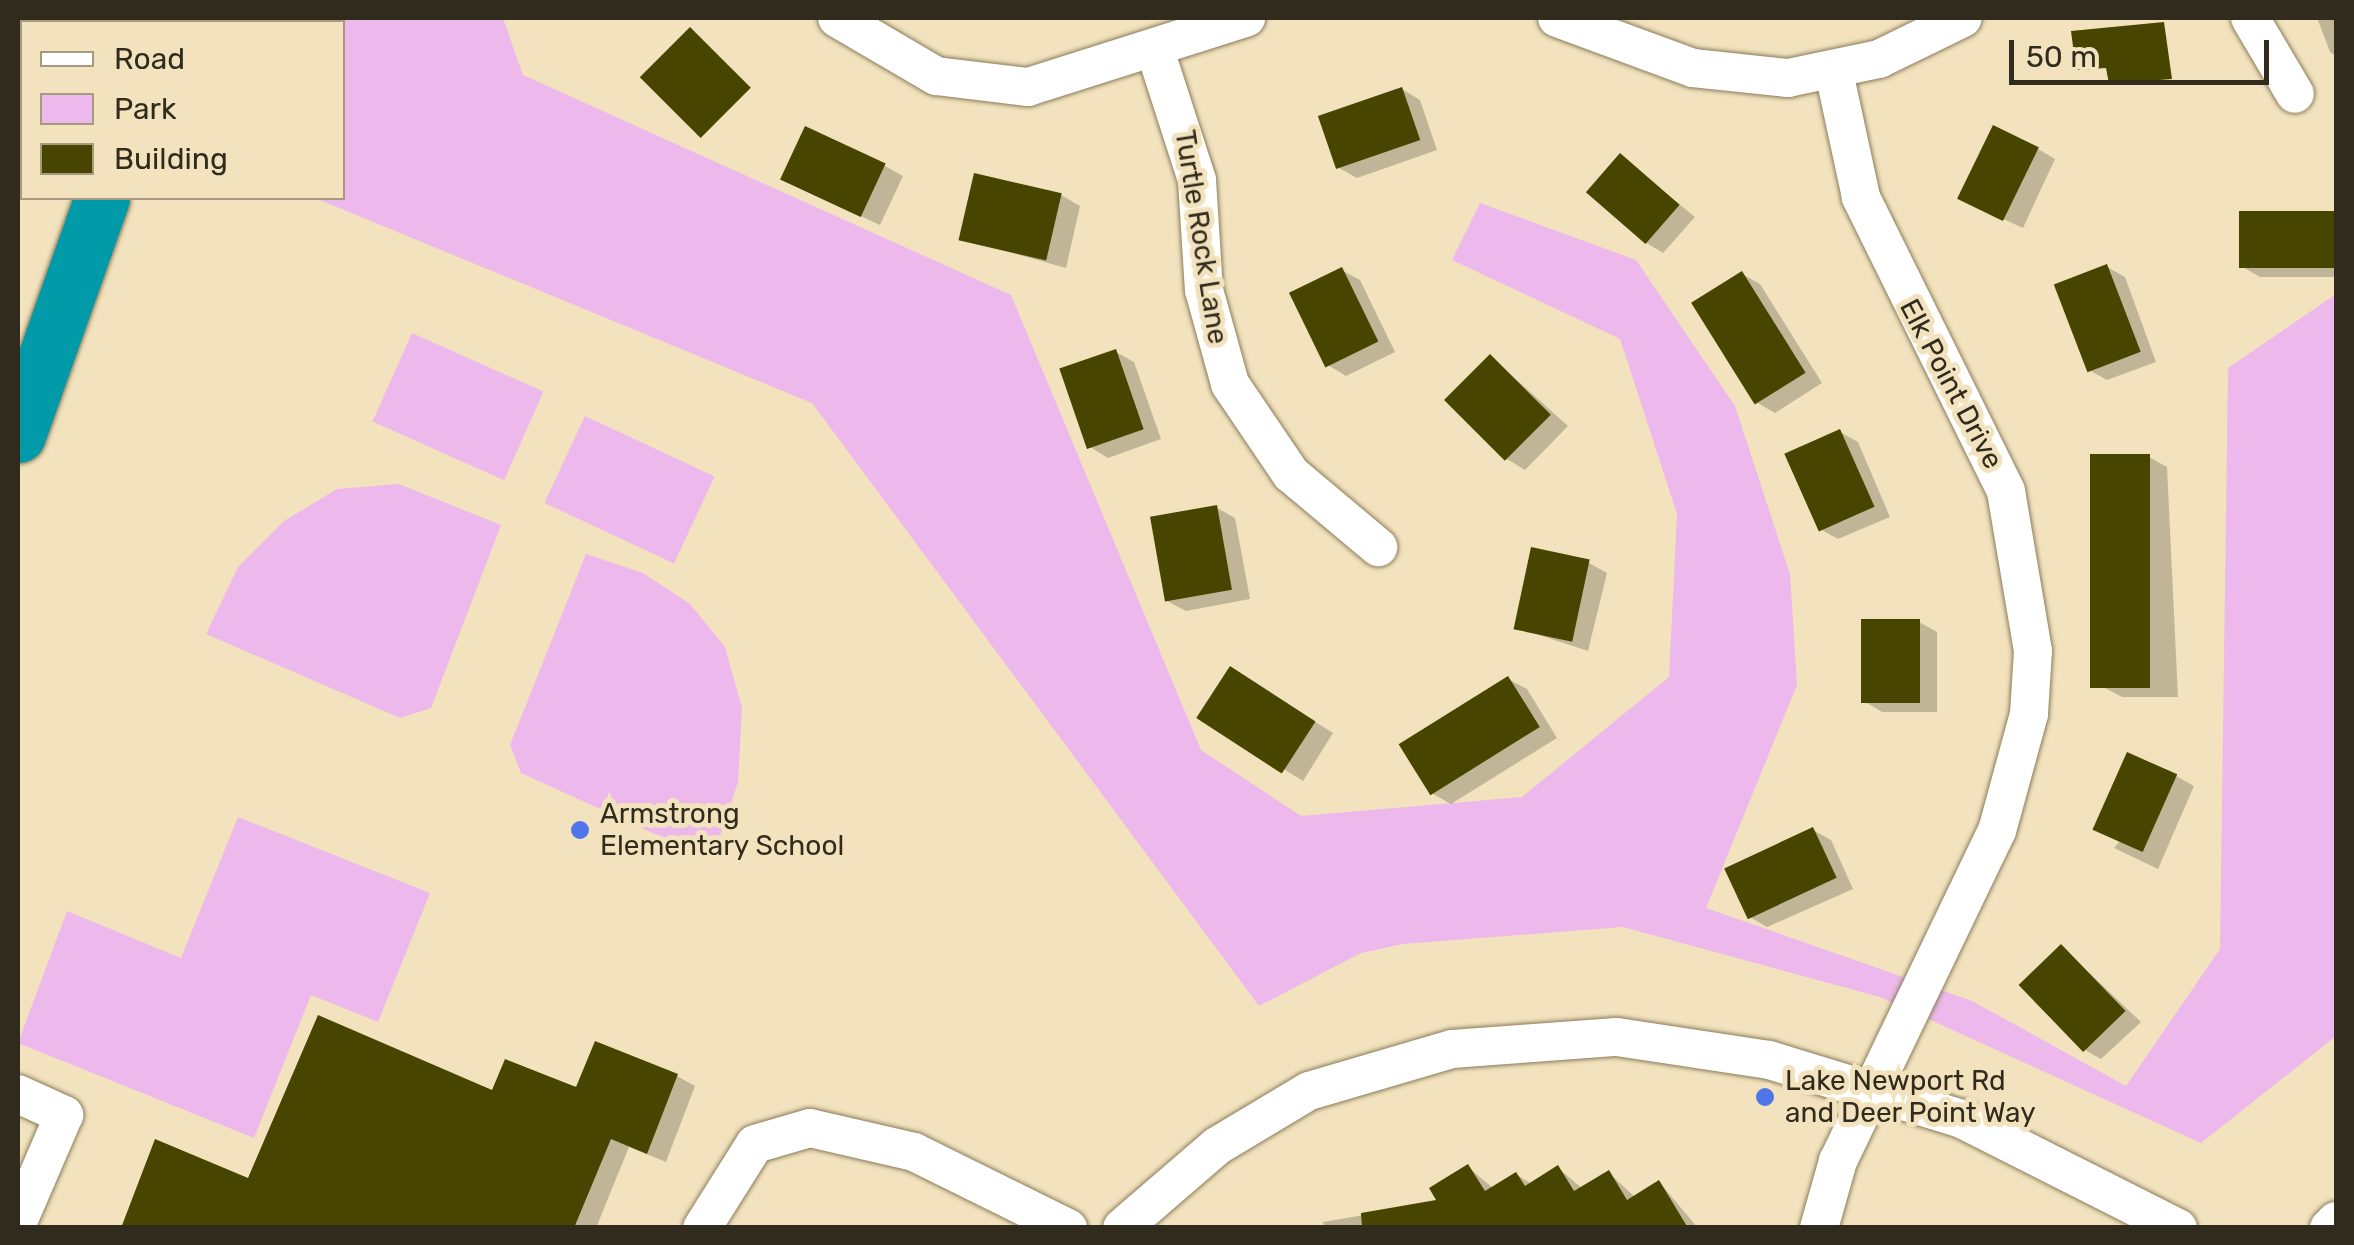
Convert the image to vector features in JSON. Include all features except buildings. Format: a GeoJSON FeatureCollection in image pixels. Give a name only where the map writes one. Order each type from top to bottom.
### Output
{"type":"FeatureCollection","features":[{"type":"Feature","properties":{"kind":"highway"},"geometry":{"type":"LineString","coordinates":[[18,434],[101,200]]}},
{"type":"Feature","properties":{"kind":"street"},"geometry":{"type":"LineString","coordinates":[[837,18],[892,58],[981,86],[1076,79],[1246,18]]}},
{"type":"Feature","properties":{"kind":"street"},"geometry":{"type":"LineString","coordinates":[[1558,18],[1693,68],[1744,78],[1834,72],[1963,18]]}},
{"type":"Feature","properties":{"kind":"street"},"geometry":{"type":"LineString","coordinates":[[2250,18],[2295,94]]}},
{"type":"Feature","properties":{"kind":"street","name":"Turtle Rock Lane"},"geometry":{"type":"LineString","coordinates":[[1155,50],[1197,180],[1204,290],[1230,384],[1291,474],[1378,547]]}},
{"type":"Feature","properties":{"kind":"street","name":"Elk Point Drive"},"geometry":{"type":"LineString","coordinates":[[1819,1228],[1838,1161],[1997,832],[2029,714],[2032,624],[2006,491],[1860,197],[1834,72]]}},
{"type":"Feature","properties":{"kind":"street"},"geometry":{"type":"LineString","coordinates":[[1122,1228],[1217,1146],[1288,1102],[1452,1049],[1540,1038],[1676,1043],[1873,1092],[2063,1162],[2178,1228]]}},
{"type":"Feature","properties":{"kind":"street"},"geometry":{"type":"LineString","coordinates":[[18,1094],[64,1114],[18,1222]]}},
{"type":"Feature","properties":{"kind":"street"},"geometry":{"type":"LineString","coordinates":[[702,1228],[755,1144],[784,1131],[862,1134],[1068,1228]]}},
{"type":"Feature","properties":{"kind":"street"},"geometry":{"type":"LineString","coordinates":[[2329,1228],[2336,1221]]}},
{"type":"Feature","properties":{"kind":"green space"},"geometry":{"type":"Polygon","coordinates":[[[268,18],[503,18],[523,75],[1011,295],[1201,750],[1301,816],[1522,797],[1669,677],[1677,514],[1620,339],[1452,260],[1480,203],[1636,260],[1735,406],[1790,574],[1797,685],[1706,908],[1972,1001],[2126,1086],[2220,949],[2228,368],[2336,294],[2336,1036],[2201,1143],[1880,997],[1623,927],[1403,944],[1361,953],[1259,1006],[812,403],[320,200],[345,200],[345,20],[268,18]]]}},
{"type":"Feature","properties":{"kind":"green space"},"geometry":{"type":"Polygon","coordinates":[[[412,333],[544,392],[504,480],[373,422],[412,333]]]}},
{"type":"Feature","properties":{"kind":"green space"},"geometry":{"type":"Polygon","coordinates":[[[585,416],[715,476],[674,563],[544,503],[585,416]]]}},
{"type":"Feature","properties":{"kind":"green space"},"geometry":{"type":"Polygon","coordinates":[[[399,484],[501,525],[431,708],[400,718],[206,634],[238,567],[284,521],[337,489],[399,484]]]}},
{"type":"Feature","properties":{"kind":"green space"},"geometry":{"type":"Polygon","coordinates":[[[586,554],[643,573],[690,604],[725,647],[742,708],[738,782],[712,860],[521,773],[510,745],[586,554]]]}},
{"type":"Feature","properties":{"kind":"green space"},"geometry":{"type":"Polygon","coordinates":[[[238,817],[430,893],[378,1022],[311,995],[254,1138],[18,1043],[67,911],[181,958],[238,817]]]}},
{"type":"Feature","properties":{"kind":"place","name":"Armstrong Elementary School"},"geometry":{"type":"Point","coordinates":[580,830]}},
{"type":"Feature","properties":{"kind":"place","name":"Lake Newport Rd and Deer Point Way"},"geometry":{"type":"Point","coordinates":[1765,1097]}}]}
